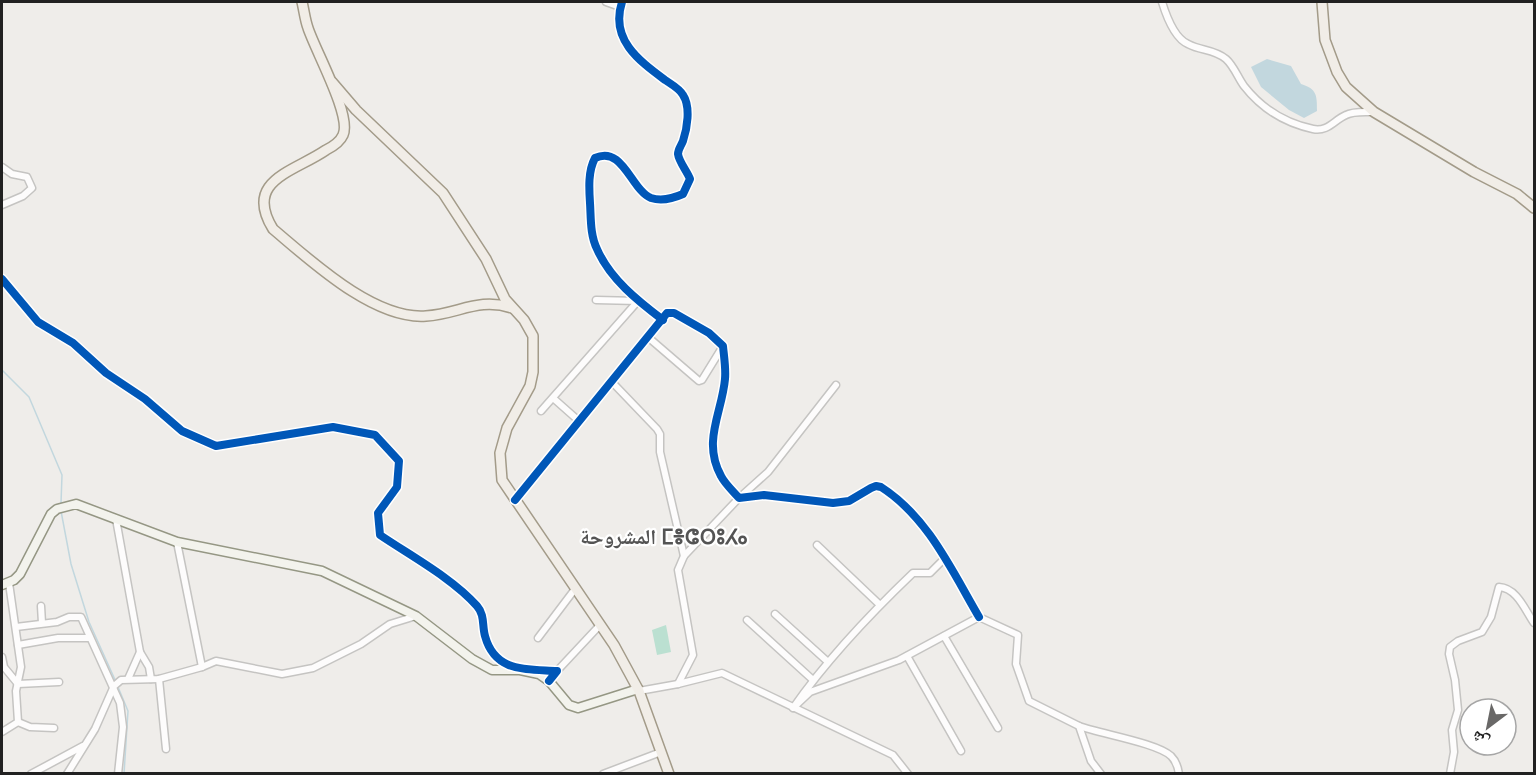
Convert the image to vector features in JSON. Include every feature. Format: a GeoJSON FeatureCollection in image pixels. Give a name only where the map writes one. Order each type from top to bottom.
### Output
{"type":"FeatureCollection","features":[{"type":"Feature","properties":{"kind":"main road"},"geometry":{"type":"LineString","coordinates":[[302,2],[308,27],[320,60],[332,82],[345,125],[343,135],[335,145],[278,177],[269,185],[264,195],[263,205],[265,216],[273,229],[355,294],[382,309],[405,316],[426,316],[484,303],[496,303],[514,309]]}},
{"type":"Feature","properties":{"kind":"main road"},"geometry":{"type":"LineString","coordinates":[[1322,2],[1325,40],[1337,72],[1346,87],[1374,112],[1474,172],[1517,194],[1534,208]]}},
{"type":"Feature","properties":{"kind":"main road"},"geometry":{"type":"LineString","coordinates":[[332,82],[356,110],[443,193],[486,259],[505,299],[524,320],[533,336],[533,372],[530,386],[507,428],[500,453],[502,480],[615,645],[638,690],[669,774]]}},
{"type":"Feature","properties":{"kind":"main road"},"geometry":{"type":"LineString","coordinates":[[5,584],[20,574],[48,519],[57,509],[76,504],[177,542],[322,571],[416,616],[472,659],[492,670],[520,670],[539,674],[549,681],[569,705],[578,708],[638,690]]}},
{"type":"Feature","properties":{"kind":"street"},"geometry":{"type":"LineString","coordinates":[[606,2],[621,4],[618,26],[626,46],[684,95],[687,109],[687,124],[678,151],[679,158],[690,179],[687,190],[683,194],[659,199],[650,198],[623,166],[607,156],[594,158],[591,166],[592,232],[597,249],[613,274],[638,301],[663,320]]}},
{"type":"Feature","properties":{"kind":"street"},"geometry":{"type":"LineString","coordinates":[[1162,2],[1179,37],[1190,45],[1214,50],[1221,55],[1229,62],[1243,85],[1262,106],[1275,115],[1315,130],[1331,126],[1347,114],[1374,112]]}},
{"type":"Feature","properties":{"kind":"street"},"geometry":{"type":"LineString","coordinates":[[2,167],[12,174],[27,177],[32,188],[23,196],[2,205]]}},
{"type":"Feature","properties":{"kind":"street"},"geometry":{"type":"LineString","coordinates":[[2,279],[38,322],[73,343],[106,373],[145,399],[182,431],[216,446],[333,427],[375,435],[399,461],[397,487],[378,513],[380,535],[455,586],[478,608],[482,613],[484,635],[491,652],[498,660],[518,669],[557,671]]}},
{"type":"Feature","properties":{"kind":"street"},"geometry":{"type":"LineString","coordinates":[[596,300],[638,301]]}},
{"type":"Feature","properties":{"kind":"street"},"geometry":{"type":"LineString","coordinates":[[541,411],[638,301]]}},
{"type":"Feature","properties":{"kind":"street"},"geometry":{"type":"LineString","coordinates":[[515,500],[611,381],[649,338],[667,313],[674,313],[709,333],[723,346],[726,370],[712,436],[714,456],[721,476],[739,498]]}},
{"type":"Feature","properties":{"kind":"street"},"geometry":{"type":"LineString","coordinates":[[649,338],[699,381],[702,380],[723,346]]}},
{"type":"Feature","properties":{"kind":"street"},"geometry":{"type":"LineString","coordinates":[[611,381],[660,434],[660,452],[684,556]]}},
{"type":"Feature","properties":{"kind":"street"},"geometry":{"type":"LineString","coordinates":[[678,684],[693,655],[678,570],[684,556],[774,465],[836,385]]}},
{"type":"Feature","properties":{"kind":"street"},"geometry":{"type":"LineString","coordinates":[[553,398],[579,421]]}},
{"type":"Feature","properties":{"kind":"street"},"geometry":{"type":"LineString","coordinates":[[739,498],[764,495],[833,503],[849,501],[876,486],[881,488],[920,521],[945,558],[979,617],[1018,635],[1016,664],[1029,701],[1079,726],[1158,748],[1171,756],[1177,764],[1179,774]]}},
{"type":"Feature","properties":{"kind":"street"},"geometry":{"type":"LineString","coordinates":[[116,519],[140,652],[149,667],[151,679]]}},
{"type":"Feature","properties":{"kind":"street"},"geometry":{"type":"LineString","coordinates":[[177,542],[202,668]]}},
{"type":"Feature","properties":{"kind":"street"},"geometry":{"type":"LineString","coordinates":[[817,545],[880,605]]}},
{"type":"Feature","properties":{"kind":"street"},"geometry":{"type":"LineString","coordinates":[[793,708],[828,662],[880,605],[913,573],[930,573],[945,558]]}},
{"type":"Feature","properties":{"kind":"street"},"geometry":{"type":"LineString","coordinates":[[5,584],[16,627],[21,667],[18,684],[18,722]]}},
{"type":"Feature","properties":{"kind":"street"},"geometry":{"type":"LineString","coordinates":[[1450,774],[1454,752],[1452,730],[1458,710],[1449,654],[1450,647],[1458,641],[1482,632],[1491,617],[1499,587],[1506,588],[1514,594],[1534,623]]}},
{"type":"Feature","properties":{"kind":"street"},"geometry":{"type":"LineString","coordinates":[[538,638],[575,589]]}},
{"type":"Feature","properties":{"kind":"street"},"geometry":{"type":"LineString","coordinates":[[41,606],[42,623]]}},
{"type":"Feature","properties":{"kind":"street"},"geometry":{"type":"LineString","coordinates":[[775,614],[828,662]]}},
{"type":"Feature","properties":{"kind":"street"},"geometry":{"type":"LineString","coordinates":[[125,680],[159,679],[202,668],[216,661],[282,674],[313,668],[361,644],[390,624],[416,616]]}},
{"type":"Feature","properties":{"kind":"street"},"geometry":{"type":"LineString","coordinates":[[16,627],[81,617],[120,703],[123,727],[118,774]]}},
{"type":"Feature","properties":{"kind":"street"},"geometry":{"type":"LineString","coordinates":[[793,708],[810,692],[907,656],[979,617]]}},
{"type":"Feature","properties":{"kind":"street"},"geometry":{"type":"LineString","coordinates":[[747,620],[813,680]]}},
{"type":"Feature","properties":{"kind":"street"},"geometry":{"type":"LineString","coordinates":[[549,681],[600,625]]}},
{"type":"Feature","properties":{"kind":"street"},"geometry":{"type":"LineString","coordinates":[[944,636],[998,728]]}},
{"type":"Feature","properties":{"kind":"street"},"geometry":{"type":"LineString","coordinates":[[18,645],[58,639],[90,638]]}},
{"type":"Feature","properties":{"kind":"street"},"geometry":{"type":"LineString","coordinates":[[67,774],[95,729],[113,688],[125,680],[140,652]]}},
{"type":"Feature","properties":{"kind":"street"},"geometry":{"type":"LineString","coordinates":[[907,656],[961,751]]}},
{"type":"Feature","properties":{"kind":"street"},"geometry":{"type":"LineString","coordinates":[[2,657],[4,667],[18,684]]}},
{"type":"Feature","properties":{"kind":"street"},"geometry":{"type":"LineString","coordinates":[[638,690],[678,684],[722,673],[893,755],[908,774]]}},
{"type":"Feature","properties":{"kind":"street"},"geometry":{"type":"LineString","coordinates":[[159,679],[165,749]]}},
{"type":"Feature","properties":{"kind":"street"},"geometry":{"type":"LineString","coordinates":[[18,684],[58,682]]}},
{"type":"Feature","properties":{"kind":"street"},"geometry":{"type":"LineString","coordinates":[[18,722],[30,728],[54,728]]}},
{"type":"Feature","properties":{"kind":"street"},"geometry":{"type":"LineString","coordinates":[[2,732],[18,722]]}},
{"type":"Feature","properties":{"kind":"street"},"geometry":{"type":"LineString","coordinates":[[1079,726],[1091,761],[1101,774]]}},
{"type":"Feature","properties":{"kind":"street"},"geometry":{"type":"LineString","coordinates":[[31,774],[84,745]]}},
{"type":"Feature","properties":{"kind":"street"},"geometry":{"type":"LineString","coordinates":[[603,774],[661,752]]}},
{"type":"Feature","properties":{"kind":"green space"},"geometry":{"type":"Polygon","coordinates":[[[666,625],[671,652],[657,655],[652,630],[666,625]]]}},
{"type":"Feature","properties":{"kind":"water"},"geometry":{"type":"Polygon","coordinates":[[[1267,59],[1291,66],[1301,84],[1315,93],[1317,111],[1304,118],[1289,110],[1261,87],[1251,67],[1267,59]]]}},
{"type":"Feature","properties":{"kind":"waterway"},"geometry":{"type":"LineString","coordinates":[[2,370],[29,397],[62,475],[61,503]]}},
{"type":"Feature","properties":{"kind":"waterway"},"geometry":{"type":"LineString","coordinates":[[61,511],[71,564],[89,622],[116,682]]}},
{"type":"Feature","properties":{"kind":"waterway"},"geometry":{"type":"LineString","coordinates":[[118,687],[128,711],[124,774]]}},
{"type":"Feature","properties":{"kind":"cycle path"},"geometry":{"type":"LineString","coordinates":[[622,2],[619,15],[623,38],[636,56],[680,91],[685,100],[688,112],[687,124],[678,154],[690,179],[683,194],[667,199],[651,198],[638,187],[620,163],[605,156],[595,158],[590,180],[592,232],[603,260],[617,280],[663,320]]}},
{"type":"Feature","properties":{"kind":"cycle path"},"geometry":{"type":"LineString","coordinates":[[2,279],[38,322],[73,343],[106,373],[145,399],[182,431],[216,446],[333,427],[375,435],[399,461],[397,487],[378,513],[380,535],[456,586],[480,609],[485,636],[496,657],[514,667],[557,671],[549,681]]}},
{"type":"Feature","properties":{"kind":"cycle path"},"geometry":{"type":"LineString","coordinates":[[515,500],[667,313],[674,313],[709,333],[723,346],[725,379],[715,427],[713,451],[721,476],[739,498],[764,495],[833,503],[849,501],[871,488],[881,487],[898,499],[926,529],[979,617]]}},
{"type":"Feature","properties":{"kind":"district","name":"المشروحة ⵎⴻⵛⵔⵓⵃⴰ"},"geometry":{"type":"Point","coordinates":[664,536]}}]}
